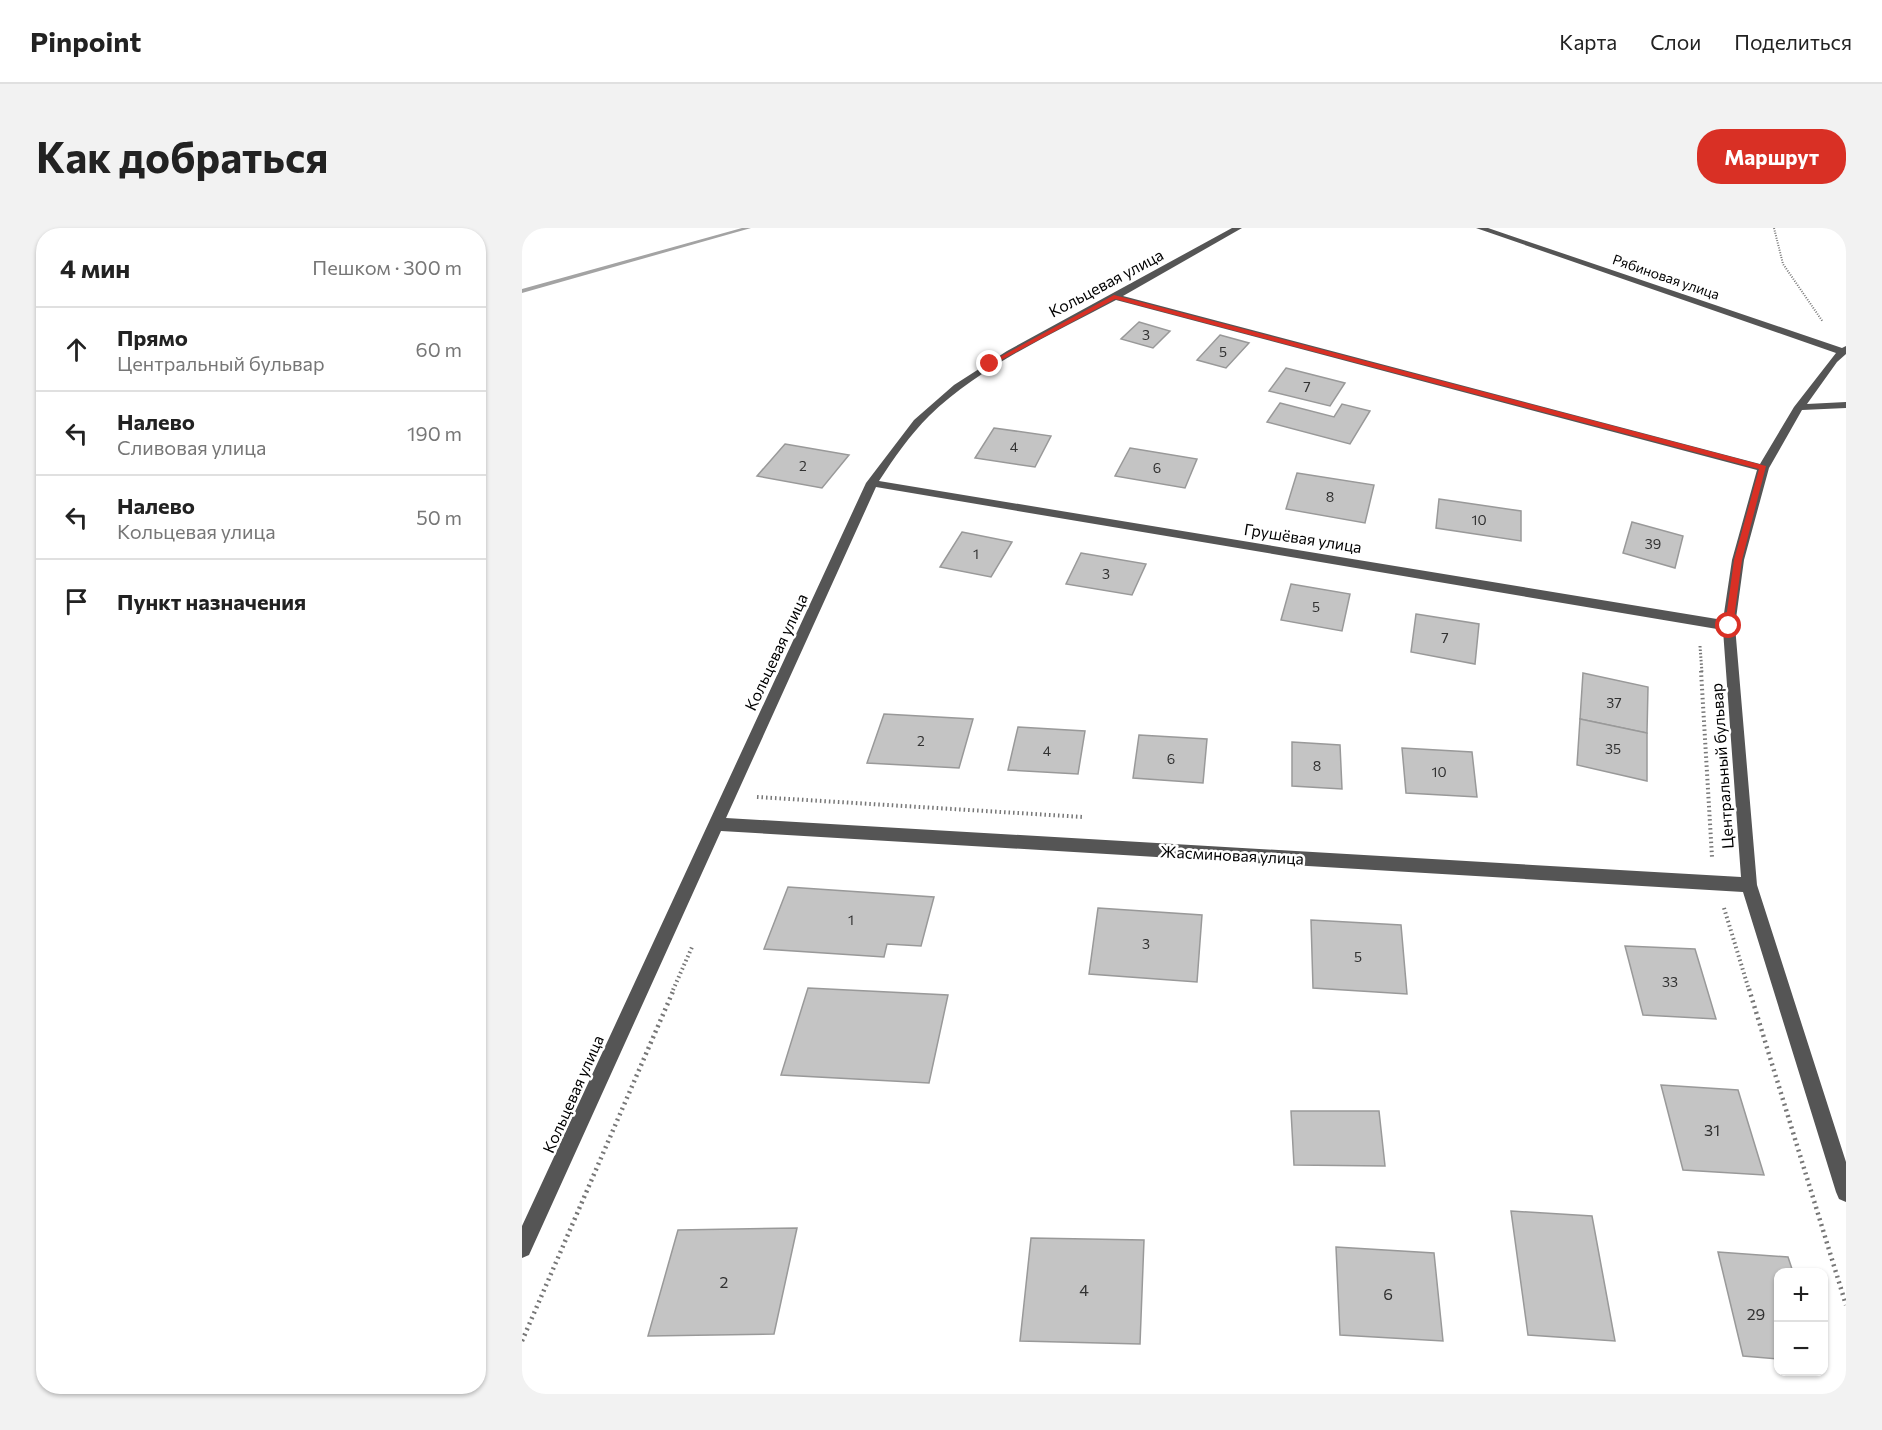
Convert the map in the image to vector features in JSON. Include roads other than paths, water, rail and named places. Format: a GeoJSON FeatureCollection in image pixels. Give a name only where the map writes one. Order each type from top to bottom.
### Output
{"type":"FeatureCollection","features":[{"type":"Feature","properties":{"kind":"street","name":"Кольцевая улица"},"geometry":{"type":"LineString","coordinates":[[522,1248],[714,824],[872,483],[897,445],[924,415],[954,389],[990,364],[1238,228]]}},
{"type":"Feature","properties":{"kind":"street","name":"Рябиновая улица"},"geometry":{"type":"LineString","coordinates":[[1480,228],[1841,357]]}},
{"type":"Feature","properties":{"kind":"street"},"geometry":{"type":"LineString","coordinates":[[1114,297],[1763,468]]}},
{"type":"Feature","properties":{"kind":"street","name":"Центральный бульвар"},"geometry":{"type":"LineString","coordinates":[[1841,357],[1799,407],[1763,468],[1738,560],[1729,626],[1749,885],[1846,1192]]}},
{"type":"Feature","properties":{"kind":"street"},"geometry":{"type":"LineString","coordinates":[[1799,407],[1846,405]]}},
{"type":"Feature","properties":{"kind":"street","name":"Грушёвая улица"},"geometry":{"type":"LineString","coordinates":[[872,483],[1729,626]]}},
{"type":"Feature","properties":{"kind":"street","name":"Жасминовая улица"},"geometry":{"type":"LineString","coordinates":[[714,824],[1749,885]]}},
{"type":"Feature","properties":{"kind":"waterway"},"geometry":{"type":"LineString","coordinates":[[522,291],[748,228]]}}]}
